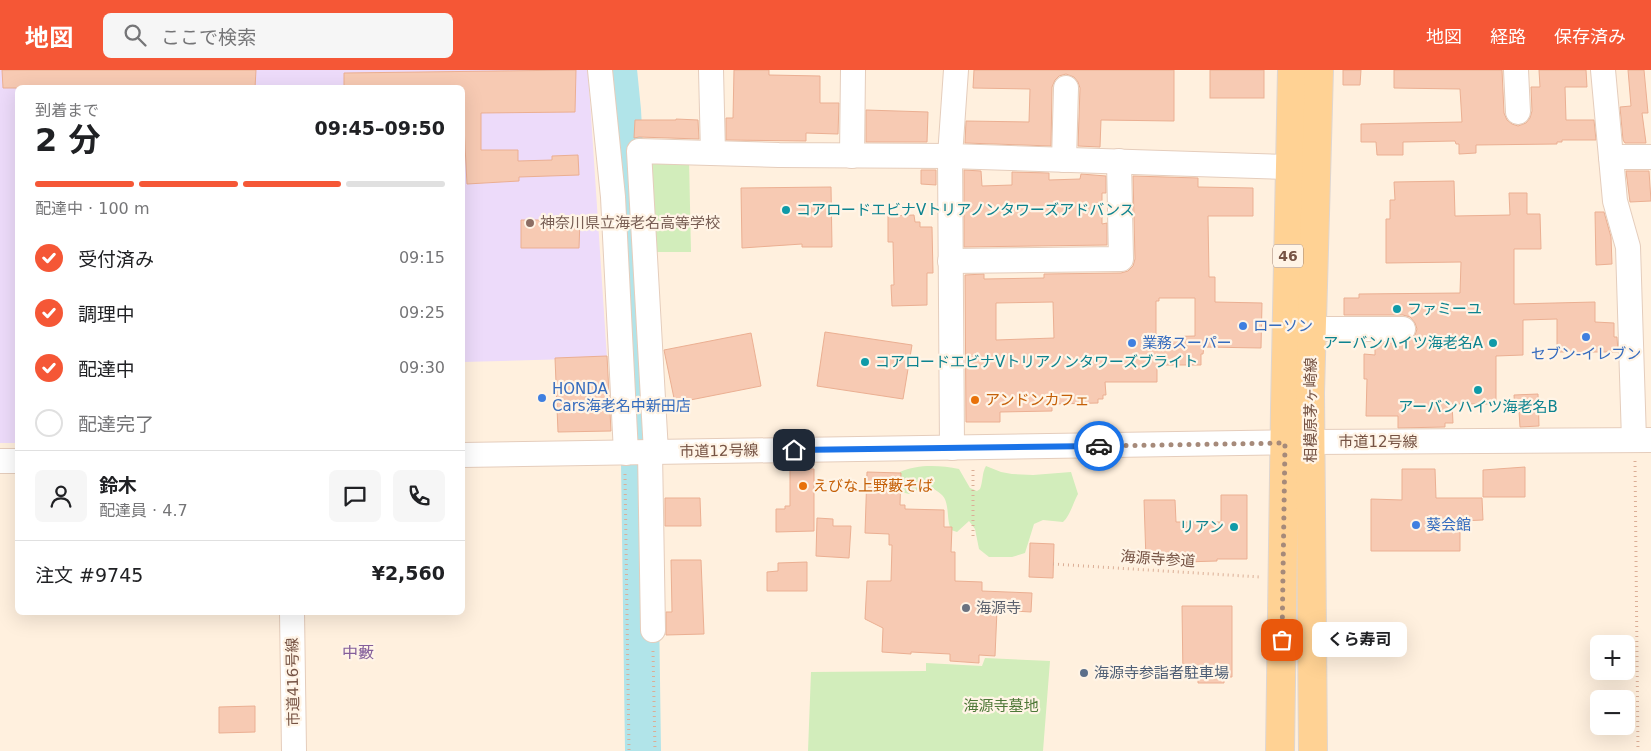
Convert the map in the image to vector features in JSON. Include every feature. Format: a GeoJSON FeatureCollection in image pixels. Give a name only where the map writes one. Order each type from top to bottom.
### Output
{"type":"FeatureCollection","features":[{"type":"Feature","properties":{"kind":"main road","name":"相模原茅ヶ崎線"},"geometry":{"type":"LineString","coordinates":[[1292,70],[1290,167],[1298,442],[1313,751]]}},
{"type":"Feature","properties":{"kind":"main road","name":"相模原茅ヶ崎線"},"geometry":{"type":"LineString","coordinates":[[1280,751],[1298,442],[1311,329],[1319,70]]}},
{"type":"Feature","properties":{"kind":"street"},"geometry":{"type":"LineString","coordinates":[[600,70],[612,197],[641,453],[653,630]]}},
{"type":"Feature","properties":{"kind":"street"},"geometry":{"type":"LineString","coordinates":[[712,70],[713,153]]}},
{"type":"Feature","properties":{"kind":"street"},"geometry":{"type":"LineString","coordinates":[[852,156],[853,70]]}},
{"type":"Feature","properties":{"kind":"street"},"geometry":{"type":"LineString","coordinates":[[952,448],[950,156],[956,70]]}},
{"type":"Feature","properties":{"kind":"street"},"geometry":{"type":"LineString","coordinates":[[1516,70],[1518,112]]}},
{"type":"Feature","properties":{"kind":"street"},"geometry":{"type":"LineString","coordinates":[[1603,70],[1615,201],[1628,247],[1643,440]]}},
{"type":"Feature","properties":{"kind":"street"},"geometry":{"type":"LineString","coordinates":[[1064,160],[1066,88]]}},
{"type":"Feature","properties":{"kind":"street"},"geometry":{"type":"LineString","coordinates":[[641,453],[639,151],[852,156],[950,156],[1290,167]]}},
{"type":"Feature","properties":{"kind":"street"},"geometry":{"type":"LineString","coordinates":[[1611,157],[1651,156]]}},
{"type":"Feature","properties":{"kind":"street"},"geometry":{"type":"LineString","coordinates":[[950,261],[1120,259],[1119,161]]}},
{"type":"Feature","properties":{"kind":"street"},"geometry":{"type":"LineString","coordinates":[[1311,329],[1403,329]]}},
{"type":"Feature","properties":{"kind":"street","name":"市道12号線"},"geometry":{"type":"LineString","coordinates":[[465,455],[1298,442],[1643,440]]}},
{"type":"Feature","properties":{"kind":"street"},"geometry":{"type":"LineString","coordinates":[[0,461],[15,461]]}},
{"type":"Feature","properties":{"kind":"street","name":"市道416号線"},"geometry":{"type":"LineString","coordinates":[[292,615],[294,751]]}},
{"type":"Feature","properties":{"kind":"path"},"geometry":{"type":"LineString","coordinates":[[1638,751],[1643,440]]}},
{"type":"Feature","properties":{"kind":"path"},"geometry":{"type":"LineString","coordinates":[[629,751],[641,453]]}},
{"type":"Feature","properties":{"kind":"path"},"geometry":{"type":"LineString","coordinates":[[973,460],[973,536]]}},
{"type":"Feature","properties":{"kind":"path","name":"海源寺参道"},"geometry":{"type":"LineString","coordinates":[[1053,564],[1260,578]]}},
{"type":"Feature","properties":{"kind":"path"},"geometry":{"type":"LineString","coordinates":[[653,630],[655,751]]}},
{"type":"Feature","properties":{"kind":"shaded area","name":"神奈川県立海老名高等学校"},"geometry":{"type":"Polygon","coordinates":[[[0,70],[588,70],[607,358],[465,362],[465,85],[15,85],[15,443],[0,443],[0,70]]]}},
{"type":"Feature","properties":{"kind":"green space"},"geometry":{"type":"Polygon","coordinates":[[[650,158],[689,159],[691,252],[649,252],[650,158]]]}},
{"type":"Feature","properties":{"kind":"green space"},"geometry":{"type":"Polygon","coordinates":[[[929,466],[959,469],[970,488],[977,491],[980,489],[986,466],[1012,474],[1033,475],[1071,472],[1078,494],[1070,513],[1063,522],[1043,520],[1034,524],[1025,553],[1012,557],[989,557],[979,549],[975,529],[969,521],[957,532],[951,530],[946,502],[939,492],[928,485],[909,494],[897,491],[900,472],[907,469],[929,466]]]}},
{"type":"Feature","properties":{"kind":"green space","name":"海源寺墓地"},"geometry":{"type":"Polygon","coordinates":[[[985,658],[1050,661],[1043,751],[808,751],[811,672],[926,671],[926,663],[982,666],[985,658]]]}},
{"type":"Feature","properties":{"kind":"building"},"geometry":{"type":"Polygon","coordinates":[[[2,70],[256,70],[255,85],[15,85],[15,88],[3,88],[2,70]]]}},
{"type":"Feature","properties":{"kind":"building"},"geometry":{"type":"Polygon","coordinates":[[[576,70],[575,112],[481,113],[481,150],[518,150],[518,161],[552,160],[552,156],[578,155],[579,175],[519,177],[519,181],[467,184],[465,85],[344,85],[344,73],[576,70]]]}},
{"type":"Feature","properties":{"kind":"building"},"geometry":{"type":"Polygon","coordinates":[[[734,70],[769,70],[769,75],[820,76],[820,103],[839,103],[838,134],[806,133],[806,141],[726,140],[726,118],[733,118],[734,70]]]}},
{"type":"Feature","properties":{"kind":"building"},"geometry":{"type":"Polygon","coordinates":[[[974,70],[1174,70],[1174,121],[1101,120],[1100,147],[1078,146],[1080,88],[1074,77],[1066,74],[1059,76],[1052,87],[1051,146],[965,143],[966,121],[1029,122],[1030,89],[973,88],[974,70]]]}},
{"type":"Feature","properties":{"kind":"building"},"geometry":{"type":"Polygon","coordinates":[[[1210,70],[1264,70],[1264,98],[1210,98],[1210,70]]]}},
{"type":"Feature","properties":{"kind":"building"},"geometry":{"type":"Polygon","coordinates":[[[1343,70],[1361,70],[1360,85],[1343,85],[1343,70]]]}},
{"type":"Feature","properties":{"kind":"building"},"geometry":{"type":"Polygon","coordinates":[[[1394,70],[1502,70],[1504,113],[1507,120],[1518,126],[1526,123],[1530,118],[1532,111],[1531,87],[1540,87],[1539,70],[1586,70],[1587,87],[1565,87],[1566,120],[1594,120],[1596,140],[1562,140],[1562,142],[1557,142],[1557,144],[1476,145],[1476,153],[1459,154],[1459,144],[1456,144],[1455,141],[1403,142],[1403,155],[1377,155],[1376,142],[1361,142],[1361,124],[1462,122],[1460,89],[1394,88],[1394,70]]]}},
{"type":"Feature","properties":{"kind":"building"},"geometry":{"type":"Polygon","coordinates":[[[1628,70],[1644,70],[1648,113],[1642,113],[1646,143],[1625,143],[1623,140],[1620,107],[1631,106],[1628,70]]]}},
{"type":"Feature","properties":{"kind":"building"},"geometry":{"type":"Polygon","coordinates":[[[866,110],[928,112],[927,142],[866,142],[866,110]]]}},
{"type":"Feature","properties":{"kind":"building"},"geometry":{"type":"Polygon","coordinates":[[[635,120],[698,120],[699,139],[634,138],[635,120]]]}},
{"type":"Feature","properties":{"kind":"building"},"geometry":{"type":"Polygon","coordinates":[[[921,170],[936,170],[936,185],[921,184],[921,170]]]}},
{"type":"Feature","properties":{"kind":"building"},"geometry":{"type":"Polygon","coordinates":[[[964,170],[981,171],[982,186],[1012,185],[1012,172],[1049,173],[1049,180],[1080,179],[1081,174],[1106,176],[1106,193],[1102,193],[1102,224],[1107,223],[1107,245],[964,247],[964,170]]]}},
{"type":"Feature","properties":{"kind":"building"},"geometry":{"type":"Polygon","coordinates":[[[1626,171],[1649,171],[1651,201],[1630,202],[1626,171]]]}},
{"type":"Feature","properties":{"kind":"building"},"geometry":{"type":"Polygon","coordinates":[[[1133,176],[1198,178],[1198,187],[1253,188],[1253,216],[1208,216],[1209,277],[1215,277],[1215,302],[1262,303],[1261,348],[1204,347],[1203,354],[1201,354],[1201,365],[1157,365],[1157,382],[1105,382],[1106,395],[1103,395],[1103,399],[1098,399],[1098,403],[1052,404],[1052,411],[1000,412],[1000,422],[966,422],[965,275],[984,274],[984,279],[1044,278],[1044,274],[1121,273],[1128,271],[1133,266],[1135,259],[1133,176]],[[1159,298],[1159,301],[1156,301],[1156,337],[1195,336],[1195,298],[1159,298]],[[1053,302],[996,303],[996,340],[1054,338],[1053,302]]]}},
{"type":"Feature","properties":{"kind":"building"},"geometry":{"type":"Polygon","coordinates":[[[1454,181],[1455,216],[1510,215],[1509,193],[1527,193],[1527,214],[1540,214],[1541,249],[1514,249],[1514,304],[1595,302],[1595,322],[1614,323],[1614,337],[1617,337],[1618,352],[1557,352],[1557,319],[1523,320],[1523,355],[1496,356],[1496,404],[1452,404],[1453,423],[1445,423],[1445,427],[1398,428],[1398,416],[1366,416],[1367,379],[1364,379],[1364,354],[1375,355],[1375,343],[1403,343],[1410,341],[1417,329],[1415,323],[1410,317],[1403,315],[1344,315],[1344,298],[1359,298],[1359,294],[1460,293],[1461,262],[1386,263],[1386,219],[1390,219],[1390,200],[1395,200],[1394,182],[1454,181]]]}},
{"type":"Feature","properties":{"kind":"building","name":"コアロードエビナVトリアノンタワーズアドバンス"},"geometry":{"type":"Polygon","coordinates":[[[831,187],[832,247],[802,247],[802,244],[742,248],[741,188],[831,187]]]}},
{"type":"Feature","properties":{"kind":"building"},"geometry":{"type":"Polygon","coordinates":[[[1595,212],[1604,212],[1611,237],[1612,264],[1596,265],[1595,212]]]}},
{"type":"Feature","properties":{"kind":"building"},"geometry":{"type":"Polygon","coordinates":[[[914,215],[915,222],[920,222],[920,227],[932,227],[933,273],[927,273],[927,305],[892,306],[891,285],[894,285],[893,242],[888,242],[888,216],[914,215]]]}},
{"type":"Feature","properties":{"kind":"building"},"geometry":{"type":"Polygon","coordinates":[[[521,220],[580,220],[579,248],[521,248],[521,220]]]}},
{"type":"Feature","properties":{"kind":"building","name":"コアロードエビナVトリアノンタワーズブライト"},"geometry":{"type":"Polygon","coordinates":[[[825,332],[912,345],[903,399],[817,386],[825,332]]]}},
{"type":"Feature","properties":{"kind":"building"},"geometry":{"type":"Polygon","coordinates":[[[751,333],[761,386],[675,403],[664,350],[751,333]]]}},
{"type":"Feature","properties":{"kind":"building"},"geometry":{"type":"Polygon","coordinates":[[[607,356],[611,431],[558,432],[555,358],[607,356]]]}},
{"type":"Feature","properties":{"kind":"building"},"geometry":{"type":"Polygon","coordinates":[[[1538,394],[1539,426],[1520,427],[1519,411],[1515,412],[1514,395],[1538,394]]]}},
{"type":"Feature","properties":{"kind":"building"},"geometry":{"type":"Polygon","coordinates":[[[1525,467],[1525,497],[1483,497],[1483,470],[1525,467]]]}},
{"type":"Feature","properties":{"kind":"building"},"geometry":{"type":"Polygon","coordinates":[[[790,469],[814,469],[814,531],[776,532],[776,509],[785,509],[785,506],[790,506],[790,469]]]}},
{"type":"Feature","properties":{"kind":"building","name":"葵会館"},"geometry":{"type":"Polygon","coordinates":[[[1402,469],[1435,469],[1436,498],[1482,498],[1483,520],[1460,521],[1460,551],[1371,551],[1371,499],[1402,500],[1402,469]]]}},
{"type":"Feature","properties":{"kind":"building"},"geometry":{"type":"Polygon","coordinates":[[[867,472],[901,473],[900,505],[905,505],[905,509],[944,510],[944,527],[952,527],[951,552],[955,552],[955,581],[982,582],[982,591],[1032,593],[1031,612],[997,610],[995,656],[979,655],[979,663],[950,661],[950,654],[882,652],[883,628],[865,619],[867,581],[891,581],[892,545],[889,545],[889,534],[865,533],[867,472]]]}},
{"type":"Feature","properties":{"kind":"building"},"geometry":{"type":"Polygon","coordinates":[[[1221,495],[1247,495],[1247,559],[1184,562],[1184,560],[1146,560],[1144,500],[1175,500],[1176,522],[1221,522],[1221,495]]]}},
{"type":"Feature","properties":{"kind":"building"},"geometry":{"type":"Polygon","coordinates":[[[665,498],[700,498],[701,526],[665,526],[665,498]]]}},
{"type":"Feature","properties":{"kind":"building"},"geometry":{"type":"Polygon","coordinates":[[[817,518],[833,519],[833,526],[851,526],[849,558],[816,556],[817,518]]]}},
{"type":"Feature","properties":{"kind":"building"},"geometry":{"type":"Polygon","coordinates":[[[1030,543],[1054,544],[1053,578],[1029,577],[1030,543]]]}},
{"type":"Feature","properties":{"kind":"building"},"geometry":{"type":"Polygon","coordinates":[[[671,560],[701,560],[704,634],[666,635],[666,612],[672,612],[671,560]]]}},
{"type":"Feature","properties":{"kind":"building"},"geometry":{"type":"Polygon","coordinates":[[[807,562],[807,591],[767,591],[767,572],[778,571],[778,563],[807,562]]]}},
{"type":"Feature","properties":{"kind":"building"},"geometry":{"type":"Polygon","coordinates":[[[1182,606],[1232,606],[1232,677],[1224,677],[1224,683],[1198,683],[1198,677],[1183,677],[1182,606]]]}},
{"type":"Feature","properties":{"kind":"building"},"geometry":{"type":"Polygon","coordinates":[[[255,706],[255,732],[219,733],[219,707],[255,706]]]}},
{"type":"Feature","properties":{"kind":"waterway"},"geometry":{"type":"LineString","coordinates":[[619,70],[623,110],[638,391],[643,751]]}},
{"type":"Feature","properties":{"kind":"way so far"},"geometry":{"type":"LineString","coordinates":[[1099,446],[1285,443],[1282,640]]}},
{"type":"Feature","properties":{"kind":"place","name":"コアロードエビナVトリアノンタワーズアドバンス"},"geometry":{"type":"Point","coordinates":[786,210]}},
{"type":"Feature","properties":{"kind":"place","name":"神奈川県立海老名高等学校"},"geometry":{"type":"Point","coordinates":[530,223]}},
{"type":"Feature","properties":{"kind":"place","name":"ファミーユ"},"geometry":{"type":"Point","coordinates":[1397,309]}},
{"type":"Feature","properties":{"kind":"place","name":"ローソン"},"geometry":{"type":"Point","coordinates":[1243,326]}},
{"type":"Feature","properties":{"kind":"place","name":"セブン-イレブン"},"geometry":{"type":"Point","coordinates":[1586,337]}},
{"type":"Feature","properties":{"kind":"place","name":"業務スーパー"},"geometry":{"type":"Point","coordinates":[1132,343]}},
{"type":"Feature","properties":{"kind":"place","name":"アーバンハイツ海老名A"},"geometry":{"type":"Point","coordinates":[1493,343]}},
{"type":"Feature","properties":{"kind":"place","name":"コアロードエビナVトリアノンタワーズブライト"},"geometry":{"type":"Point","coordinates":[865,362]}},
{"type":"Feature","properties":{"kind":"place","name":"アーバンハイツ海老名B"},"geometry":{"type":"Point","coordinates":[1478,390]}},
{"type":"Feature","properties":{"kind":"place","name":"HONDA Cars海老名中新田店"},"geometry":{"type":"Point","coordinates":[542,398]}},
{"type":"Feature","properties":{"kind":"place","name":"アンドンカフェ"},"geometry":{"type":"Point","coordinates":[975,400]}},
{"type":"Feature","properties":{"kind":"place","name":"えびな上野藪そば"},"geometry":{"type":"Point","coordinates":[803,486]}},
{"type":"Feature","properties":{"kind":"place","name":"葵会館"},"geometry":{"type":"Point","coordinates":[1416,525]}},
{"type":"Feature","properties":{"kind":"place","name":"リアン"},"geometry":{"type":"Point","coordinates":[1234,527]}},
{"type":"Feature","properties":{"kind":"place","name":"海源寺"},"geometry":{"type":"Point","coordinates":[966,608]}},
{"type":"Feature","properties":{"kind":"place","name":"くら寿司"},"geometry":{"type":"Point","coordinates":[1282,640]}},
{"type":"Feature","properties":{"kind":"place","name":"海源寺参詣者駐車場"},"geometry":{"type":"Point","coordinates":[1084,673]}},
{"type":"Feature","properties":{"kind":"district","name":"中藪"},"geometry":{"type":"Point","coordinates":[358,652]}},
{"type":"Feature","properties":{"kind":"route"},"geometry":{"type":"LineString","coordinates":[[794,450],[1099,446]]}}]}
